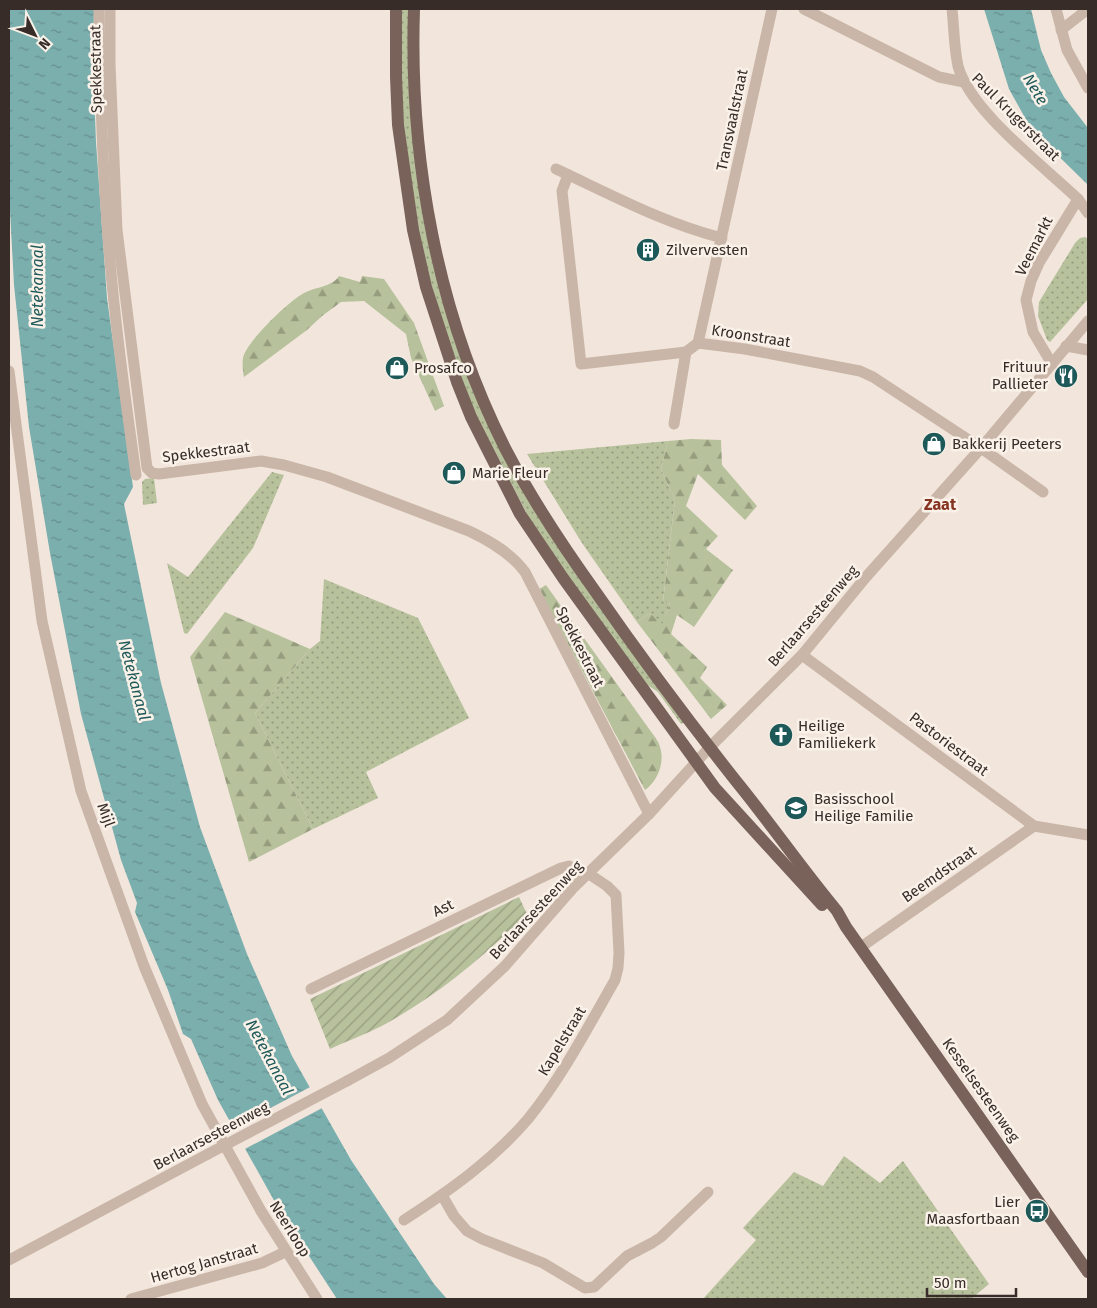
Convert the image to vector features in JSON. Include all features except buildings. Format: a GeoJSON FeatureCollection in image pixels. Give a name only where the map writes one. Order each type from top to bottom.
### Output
{"type":"FeatureCollection","features":[{"type":"Feature","properties":{"kind":"main road","name":"Kesselsesteenweg"},"geometry":{"type":"LineString","coordinates":[[396,9],[398,125],[413,230],[426,287],[457,382],[485,446],[520,514],[563,578],[714,788],[832,916],[846,927]]}},
{"type":"Feature","properties":{"kind":"main road","name":"Kesselsesteenweg"},"geometry":{"type":"LineString","coordinates":[[414,9],[414,77],[417,129],[422,176],[431,227],[457,326],[474,375],[504,447],[554,533],[616,622],[709,748],[837,911],[846,927],[1088,1272]]}},
{"type":"Feature","properties":{"kind":"street"},"geometry":{"type":"LineString","coordinates":[[100,9],[102,134],[108,238],[120,363],[136,475]]}},
{"type":"Feature","properties":{"kind":"street","name":"Spekkestraat"},"geometry":{"type":"LineString","coordinates":[[110,9],[110,64],[117,230],[147,468],[152,473],[159,474],[261,461],[284,465],[327,477],[469,531],[489,541],[520,565],[525,572],[649,814]]}},
{"type":"Feature","properties":{"kind":"street","name":"Transvaalstraat"},"geometry":{"type":"LineString","coordinates":[[698,343],[772,9]]}},
{"type":"Feature","properties":{"kind":"street","name":"Paul Krugerstraat"},"geometry":{"type":"LineString","coordinates":[[804,9],[939,77],[964,82],[980,106],[1078,199],[1088,212]]}},
{"type":"Feature","properties":{"kind":"street"},"geometry":{"type":"LineString","coordinates":[[952,9],[958,66],[964,82]]}},
{"type":"Feature","properties":{"kind":"street"},"geometry":{"type":"LineString","coordinates":[[1056,9],[1070,57],[1088,88]]}},
{"type":"Feature","properties":{"kind":"street"},"geometry":{"type":"LineString","coordinates":[[1061,30],[1088,9]]}},
{"type":"Feature","properties":{"kind":"street"},"geometry":{"type":"LineString","coordinates":[[556,169],[610,196],[698,232],[722,238]]}},
{"type":"Feature","properties":{"kind":"street"},"geometry":{"type":"LineString","coordinates":[[568,175],[562,191],[581,364],[686,352],[674,424]]}},
{"type":"Feature","properties":{"kind":"street","name":"Veemarkt"},"geometry":{"type":"LineString","coordinates":[[1052,364],[1033,332],[1026,300],[1031,281],[1039,263],[1078,199]]}},
{"type":"Feature","properties":{"kind":"street","name":"Berlaarsesteenweg"},"geometry":{"type":"LineString","coordinates":[[9,1260],[347,1081],[408,1047],[459,1010],[505,966],[574,887],[649,814],[709,748],[802,655],[866,577],[981,448],[1088,321]]}},
{"type":"Feature","properties":{"kind":"street","name":"Kroonstraat"},"geometry":{"type":"LineString","coordinates":[[686,352],[698,343],[745,349],[860,371],[981,448]]}},
{"type":"Feature","properties":{"kind":"street"},"geometry":{"type":"LineString","coordinates":[[1066,346],[1088,350]]}},
{"type":"Feature","properties":{"kind":"street","name":"Mijl"},"geometry":{"type":"LineString","coordinates":[[9,371],[13,443],[42,621],[81,791],[144,966],[202,1104],[239,1174]]}},
{"type":"Feature","properties":{"kind":"street"},"geometry":{"type":"LineString","coordinates":[[981,448],[1043,492]]}},
{"type":"Feature","properties":{"kind":"street","name":"Pastoriestraat"},"geometry":{"type":"LineString","coordinates":[[802,655],[1034,826],[1088,835]]}},
{"type":"Feature","properties":{"kind":"street","name":"Beemdstraat"},"geometry":{"type":"LineString","coordinates":[[861,947],[1034,826]]}},
{"type":"Feature","properties":{"kind":"street","name":"Ast"},"geometry":{"type":"LineString","coordinates":[[311,989],[561,868],[569,866],[589,874]]}},
{"type":"Feature","properties":{"kind":"street","name":"Kapelstraat"},"geometry":{"type":"LineString","coordinates":[[404,1220],[442,1195],[502,1145],[527,1119],[561,1072],[614,980],[618,968],[619,953],[616,896],[607,886],[589,874]]}},
{"type":"Feature","properties":{"kind":"street","name":"Neerloop"},"geometry":{"type":"LineString","coordinates":[[239,1174],[285,1252],[317,1299]]}},
{"type":"Feature","properties":{"kind":"street"},"geometry":{"type":"LineString","coordinates":[[442,1195],[454,1216],[467,1231],[482,1239],[544,1263],[584,1288],[594,1287],[627,1256],[661,1237],[708,1192]]}},
{"type":"Feature","properties":{"kind":"street","name":"Hertog Janstraat"},"geometry":{"type":"LineString","coordinates":[[131,1299],[262,1262],[285,1252]]}},
{"type":"Feature","properties":{"kind":"green space"},"geometry":{"type":"Polygon","coordinates":[[[398,9],[411,9],[427,227],[502,449],[685,722],[681,724],[658,692],[641,681],[533,526],[460,382],[415,229],[402,131],[398,9]]]}},
{"type":"Feature","properties":{"kind":"green space"},"geometry":{"type":"Polygon","coordinates":[[[1085,237],[1088,239],[1088,299],[1050,342],[1047,340],[1038,316],[1039,302],[1075,243],[1080,238],[1085,237]]]}},
{"type":"Feature","properties":{"kind":"green space"},"geometry":{"type":"Polygon","coordinates":[[[339,276],[360,282],[362,276],[384,279],[414,323],[444,406],[435,411],[411,358],[406,334],[364,301],[341,302],[244,377],[243,358],[246,351],[269,322],[297,297],[336,280],[339,276]]]}},
{"type":"Feature","properties":{"kind":"green space"},"geometry":{"type":"Polygon","coordinates":[[[691,439],[721,440],[722,465],[757,506],[745,520],[698,474],[686,506],[718,536],[706,549],[733,570],[694,627],[677,615],[671,634],[707,667],[700,678],[727,705],[711,719],[637,622],[650,613],[662,625],[670,603],[663,602],[675,500],[661,469],[668,441],[691,439]]]}},
{"type":"Feature","properties":{"kind":"green space"},"geometry":{"type":"Polygon","coordinates":[[[668,441],[661,469],[675,500],[663,601],[670,603],[662,626],[650,613],[637,622],[582,543],[527,454],[668,441]]]}},
{"type":"Feature","properties":{"kind":"green space"},"geometry":{"type":"Polygon","coordinates":[[[272,472],[284,475],[253,548],[187,634],[184,633],[167,563],[188,577],[272,472]]]}},
{"type":"Feature","properties":{"kind":"green space"},"geometry":{"type":"Polygon","coordinates":[[[154,478],[157,503],[143,505],[142,482],[145,479],[154,478]]]}},
{"type":"Feature","properties":{"kind":"green space"},"geometry":{"type":"Polygon","coordinates":[[[324,579],[418,618],[469,718],[366,772],[378,798],[313,829],[255,713],[310,649],[320,641],[324,579]]]}},
{"type":"Feature","properties":{"kind":"green space"},"geometry":{"type":"Polygon","coordinates":[[[546,585],[659,743],[662,759],[661,765],[654,782],[645,790],[539,589],[546,585]]]}},
{"type":"Feature","properties":{"kind":"green space"},"geometry":{"type":"Polygon","coordinates":[[[225,612],[310,649],[255,713],[313,829],[249,862],[190,657],[225,612]]]}},
{"type":"Feature","properties":{"kind":"green space"},"geometry":{"type":"Polygon","coordinates":[[[519,897],[527,914],[445,986],[389,1022],[330,1049],[310,999],[519,897]]]}},
{"type":"Feature","properties":{"kind":"green space"},"geometry":{"type":"Polygon","coordinates":[[[844,1156],[880,1183],[903,1161],[989,1284],[971,1299],[703,1299],[756,1240],[743,1228],[794,1172],[823,1186],[844,1156]]]}},
{"type":"Feature","properties":{"kind":"water","name":"Netekanaal"},"geometry":{"type":"Polygon","coordinates":[[[9,9],[94,9],[93,62],[96,142],[107,298],[133,487],[124,504],[161,683],[200,827],[247,954],[292,1056],[351,1160],[434,1284],[447,1299],[337,1299],[281,1213],[218,1100],[191,1039],[183,1034],[168,990],[135,912],[137,903],[121,860],[81,714],[50,553],[29,427],[14,285],[9,192],[9,9]]]}},
{"type":"Feature","properties":{"kind":"water","name":"Nete"},"geometry":{"type":"Polygon","coordinates":[[[984,9],[1031,9],[1041,50],[1051,73],[1064,97],[1088,128],[1088,185],[1035,133],[1024,116],[1009,89],[984,9]]]}},
{"type":"Feature","properties":{"kind":"pier"},"geometry":{"type":"Polygon","coordinates":[[[312,1086],[324,1107],[243,1150],[231,1129],[312,1086]]]}},
{"type":"Feature","properties":{"kind":"place","name":"Zilvervesten"},"geometry":{"type":"Point","coordinates":[648,250]}},
{"type":"Feature","properties":{"kind":"place","name":"Prosafco"},"geometry":{"type":"Point","coordinates":[397,368]}},
{"type":"Feature","properties":{"kind":"place","name":"Frituur Pallieter"},"geometry":{"type":"Point","coordinates":[1066,376]}},
{"type":"Feature","properties":{"kind":"place","name":"Bakkerij Peeters"},"geometry":{"type":"Point","coordinates":[934,444]}},
{"type":"Feature","properties":{"kind":"place","name":"Marie Fleur"},"geometry":{"type":"Point","coordinates":[454,473]}},
{"type":"Feature","properties":{"kind":"place","name":"Heilige Familiekerk"},"geometry":{"type":"Point","coordinates":[781,735]}},
{"type":"Feature","properties":{"kind":"place","name":"Basisschool Heilige Familie"},"geometry":{"type":"Point","coordinates":[796,808]}},
{"type":"Feature","properties":{"kind":"place","name":"Lier Maasfortbaan"},"geometry":{"type":"Point","coordinates":[1037,1211]}},
{"type":"Feature","properties":{"kind":"district","name":"Zaat"},"geometry":{"type":"Point","coordinates":[940,504]}}]}
